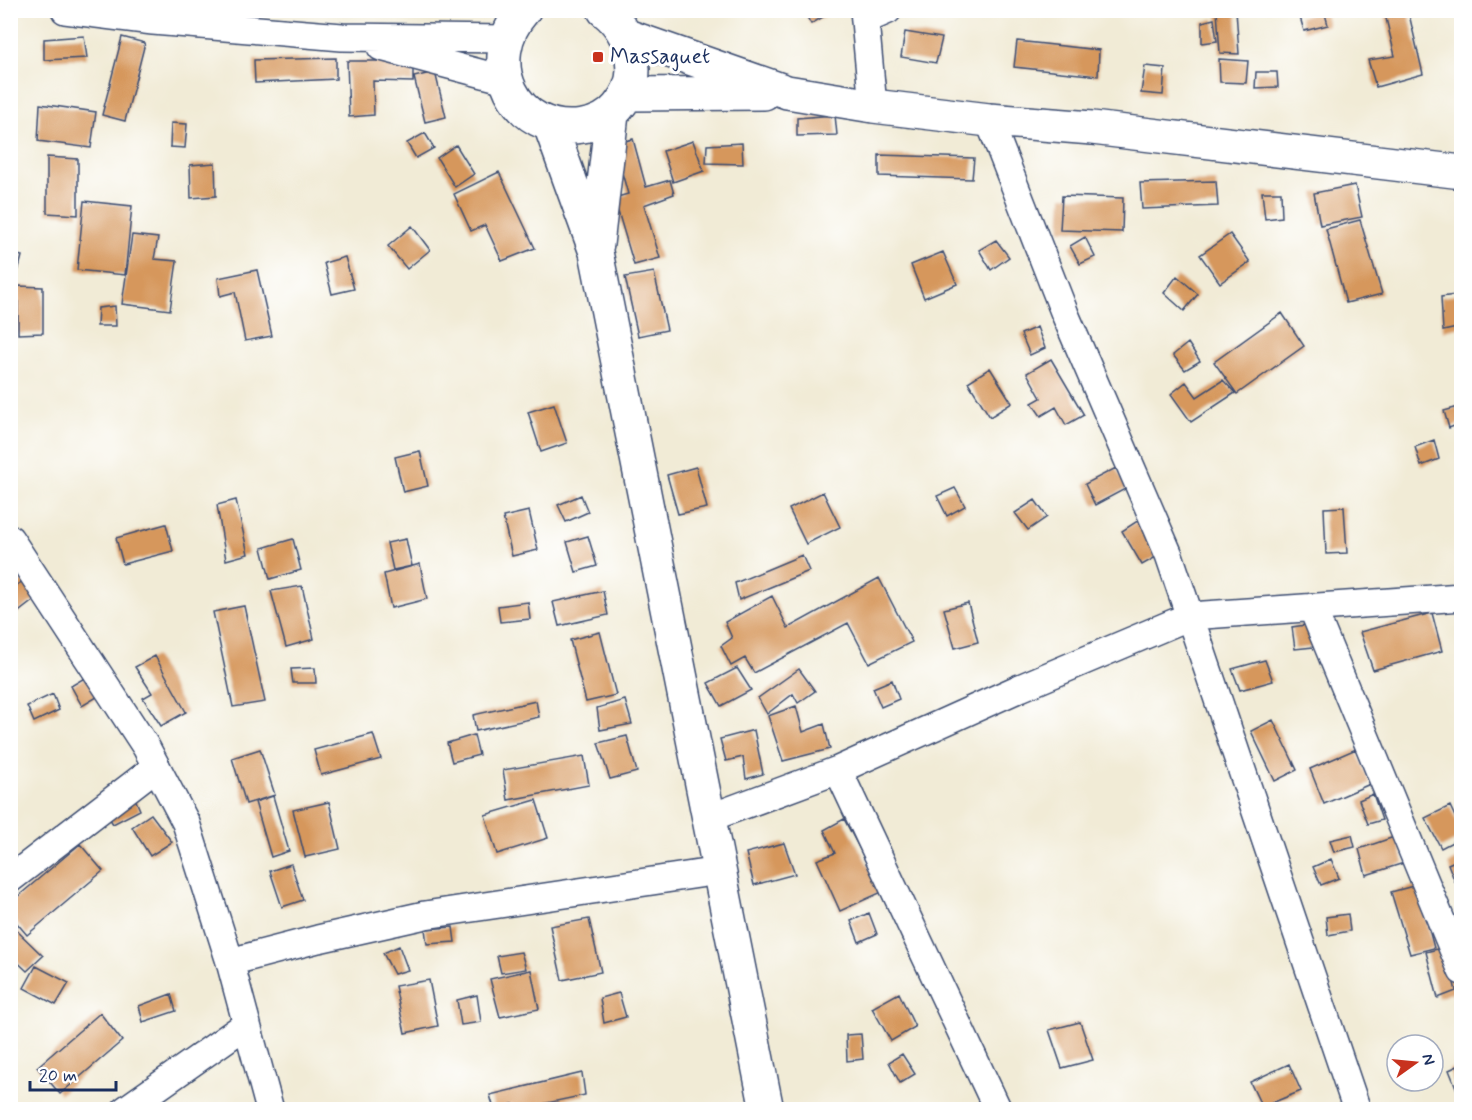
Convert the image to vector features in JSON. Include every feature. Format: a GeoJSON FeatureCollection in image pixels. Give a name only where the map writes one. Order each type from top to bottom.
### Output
{"type":"FeatureCollection","features":[{"type":"Feature","properties":{"kind":"highway"},"geometry":{"type":"LineString","coordinates":[[524,10],[514,21],[506,39],[503,52],[506,80],[513,95],[523,108],[535,118],[550,124],[571,128],[592,125],[620,104],[787,92]]}},
{"type":"Feature","properties":{"kind":"highway"},"geometry":{"type":"LineString","coordinates":[[596,252],[620,104],[633,75],[633,55],[627,36],[615,19],[604,10]]}},
{"type":"Feature","properties":{"kind":"highway"},"geometry":{"type":"LineString","coordinates":[[627,36],[787,92],[873,106],[989,120],[1092,128],[1461,172]]}},
{"type":"Feature","properties":{"kind":"highway"},"geometry":{"type":"LineString","coordinates":[[550,124],[596,252],[768,1110]]}},
{"type":"Feature","properties":{"kind":"street"},"geometry":{"type":"LineString","coordinates":[[65,10],[153,21],[342,37],[506,39]]}},
{"type":"Feature","properties":{"kind":"street"},"geometry":{"type":"LineString","coordinates":[[872,14],[873,106]]}},
{"type":"Feature","properties":{"kind":"street"},"geometry":{"type":"LineString","coordinates":[[342,37],[506,80]]}},
{"type":"Feature","properties":{"kind":"street"},"geometry":{"type":"LineString","coordinates":[[989,120],[1065,314],[1169,555],[1357,1110]]}},
{"type":"Feature","properties":{"kind":"street"},"geometry":{"type":"LineString","coordinates":[[10,539],[146,747],[186,823],[230,962],[270,1110]]}},
{"type":"Feature","properties":{"kind":"street"},"geometry":{"type":"LineString","coordinates":[[709,818],[838,770],[1020,688],[1190,616],[1461,597]]}},
{"type":"Feature","properties":{"kind":"street"},"geometry":{"type":"LineString","coordinates":[[1311,607],[1461,971]]}},
{"type":"Feature","properties":{"kind":"street"},"geometry":{"type":"LineString","coordinates":[[10,879],[156,767]]}},
{"type":"Feature","properties":{"kind":"street"},"geometry":{"type":"LineString","coordinates":[[838,770],[998,1110]]}},
{"type":"Feature","properties":{"kind":"street"},"geometry":{"type":"LineString","coordinates":[[230,962],[425,915],[605,886],[719,871]]}},
{"type":"Feature","properties":{"kind":"street"},"geometry":{"type":"LineString","coordinates":[[125,1110],[247,1024]]}},
{"type":"Feature","properties":{"kind":"building"},"geometry":{"type":"Polygon","coordinates":[[[803,10],[835,10],[811,24],[803,10]]]}},
{"type":"Feature","properties":{"kind":"building"},"geometry":{"type":"Polygon","coordinates":[[[1236,10],[1239,54],[1220,53],[1217,11],[1236,10]]]}},
{"type":"Feature","properties":{"kind":"building"},"geometry":{"type":"Polygon","coordinates":[[[1324,10],[1328,25],[1304,31],[1300,17],[1324,10]]]}},
{"type":"Feature","properties":{"kind":"building"},"geometry":{"type":"Polygon","coordinates":[[[1384,10],[1408,10],[1423,74],[1376,87],[1368,60],[1395,56],[1384,10]]]}},
{"type":"Feature","properties":{"kind":"building"},"geometry":{"type":"Polygon","coordinates":[[[1214,19],[1217,41],[1202,43],[1202,22],[1214,19]]]}},
{"type":"Feature","properties":{"kind":"building"},"geometry":{"type":"Polygon","coordinates":[[[905,32],[942,38],[936,63],[901,57],[905,32]]]}},
{"type":"Feature","properties":{"kind":"building"},"geometry":{"type":"Polygon","coordinates":[[[84,36],[87,58],[44,60],[44,39],[84,36]]]}},
{"type":"Feature","properties":{"kind":"building"},"geometry":{"type":"Polygon","coordinates":[[[122,37],[145,43],[125,121],[102,115],[122,37]]]}},
{"type":"Feature","properties":{"kind":"building"},"geometry":{"type":"Polygon","coordinates":[[[1017,41],[1099,50],[1098,76],[1014,67],[1017,41]]]}},
{"type":"Feature","properties":{"kind":"building"},"geometry":{"type":"Polygon","coordinates":[[[336,58],[336,79],[255,83],[254,60],[336,58]]]}},
{"type":"Feature","properties":{"kind":"building"},"geometry":{"type":"Polygon","coordinates":[[[1219,59],[1248,61],[1246,83],[1220,82],[1219,59]]]}},
{"type":"Feature","properties":{"kind":"building"},"geometry":{"type":"Polygon","coordinates":[[[347,61],[413,61],[413,82],[373,81],[374,115],[349,117],[347,61]]]}},
{"type":"Feature","properties":{"kind":"building"},"geometry":{"type":"Polygon","coordinates":[[[1145,66],[1165,68],[1163,95],[1141,93],[1145,66]]]}},
{"type":"Feature","properties":{"kind":"building"},"geometry":{"type":"Polygon","coordinates":[[[435,72],[446,117],[425,122],[414,77],[435,72]]]}},
{"type":"Feature","properties":{"kind":"building"},"geometry":{"type":"Polygon","coordinates":[[[1256,72],[1277,72],[1278,87],[1255,88],[1256,72]]]}},
{"type":"Feature","properties":{"kind":"building"},"geometry":{"type":"Polygon","coordinates":[[[40,104],[96,112],[91,148],[38,141],[40,104]]]}},
{"type":"Feature","properties":{"kind":"building"},"geometry":{"type":"Polygon","coordinates":[[[835,115],[837,135],[797,136],[797,118],[835,115]]]}},
{"type":"Feature","properties":{"kind":"building"},"geometry":{"type":"Polygon","coordinates":[[[171,123],[187,124],[185,148],[170,147],[171,123]]]}},
{"type":"Feature","properties":{"kind":"building"},"geometry":{"type":"Polygon","coordinates":[[[425,133],[434,148],[416,158],[407,143],[425,133]]]}},
{"type":"Feature","properties":{"kind":"building"},"geometry":{"type":"Polygon","coordinates":[[[633,139],[646,187],[670,180],[674,194],[644,205],[660,258],[634,265],[614,198],[628,194],[614,144],[633,139]]]}},
{"type":"Feature","properties":{"kind":"building"},"geometry":{"type":"Polygon","coordinates":[[[693,141],[704,171],[673,182],[663,151],[693,141]]]}},
{"type":"Feature","properties":{"kind":"building"},"geometry":{"type":"Polygon","coordinates":[[[742,143],[743,164],[706,163],[707,145],[742,143]]]}},
{"type":"Feature","properties":{"kind":"building"},"geometry":{"type":"Polygon","coordinates":[[[456,145],[474,174],[455,187],[437,158],[456,145]]]}},
{"type":"Feature","properties":{"kind":"building"},"geometry":{"type":"Polygon","coordinates":[[[879,155],[974,158],[972,179],[879,176],[879,155]]]}},
{"type":"Feature","properties":{"kind":"building"},"geometry":{"type":"Polygon","coordinates":[[[47,157],[78,159],[78,215],[47,213],[47,157]]]}},
{"type":"Feature","properties":{"kind":"building"},"geometry":{"type":"Polygon","coordinates":[[[215,163],[216,196],[191,198],[190,165],[215,163]]]}},
{"type":"Feature","properties":{"kind":"building"},"geometry":{"type":"Polygon","coordinates":[[[499,172],[535,248],[502,261],[485,225],[471,231],[454,194],[499,172]]]}},
{"type":"Feature","properties":{"kind":"building"},"geometry":{"type":"Polygon","coordinates":[[[1216,181],[1218,206],[1142,209],[1140,183],[1216,181]]]}},
{"type":"Feature","properties":{"kind":"building"},"geometry":{"type":"Polygon","coordinates":[[[1355,185],[1362,217],[1320,225],[1314,193],[1355,185]]]}},
{"type":"Feature","properties":{"kind":"building"},"geometry":{"type":"Polygon","coordinates":[[[1262,192],[1281,192],[1282,217],[1265,219],[1262,192]]]}},
{"type":"Feature","properties":{"kind":"building"},"geometry":{"type":"Polygon","coordinates":[[[1062,196],[1123,198],[1122,232],[1060,230],[1062,196]]]}},
{"type":"Feature","properties":{"kind":"building"},"geometry":{"type":"Polygon","coordinates":[[[84,201],[132,206],[125,275],[77,270],[84,201]]]}},
{"type":"Feature","properties":{"kind":"building"},"geometry":{"type":"Polygon","coordinates":[[[1360,220],[1382,294],[1346,303],[1326,229],[1360,220]]]}},
{"type":"Feature","properties":{"kind":"building"},"geometry":{"type":"Polygon","coordinates":[[[412,226],[430,250],[407,269],[388,246],[412,226]]]}},
{"type":"Feature","properties":{"kind":"building"},"geometry":{"type":"Polygon","coordinates":[[[1230,234],[1250,262],[1220,283],[1200,255],[1230,234]]]}},
{"type":"Feature","properties":{"kind":"building"},"geometry":{"type":"Polygon","coordinates":[[[132,235],[158,238],[154,259],[177,261],[170,310],[122,304],[132,235]]]}},
{"type":"Feature","properties":{"kind":"building"},"geometry":{"type":"Polygon","coordinates":[[[1085,237],[1095,257],[1080,264],[1070,246],[1085,237]]]}},
{"type":"Feature","properties":{"kind":"building"},"geometry":{"type":"Polygon","coordinates":[[[996,240],[1009,257],[991,270],[979,250],[996,240]]]}},
{"type":"Feature","properties":{"kind":"building"},"geometry":{"type":"Polygon","coordinates":[[[943,252],[957,284],[924,298],[911,265],[943,252]]]}},
{"type":"Feature","properties":{"kind":"building"},"geometry":{"type":"Polygon","coordinates":[[[10,253],[22,256],[11,299],[10,298],[10,253]]]}},
{"type":"Feature","properties":{"kind":"building"},"geometry":{"type":"Polygon","coordinates":[[[345,257],[354,289],[332,294],[324,263],[345,257]]]}},
{"type":"Feature","properties":{"kind":"building"},"geometry":{"type":"Polygon","coordinates":[[[257,270],[272,336],[245,341],[235,292],[220,296],[218,278],[257,270]]]}},
{"type":"Feature","properties":{"kind":"building"},"geometry":{"type":"Polygon","coordinates":[[[654,272],[667,330],[638,336],[625,277],[654,272]]]}},
{"type":"Feature","properties":{"kind":"building"},"geometry":{"type":"Polygon","coordinates":[[[1177,276],[1198,294],[1184,311],[1164,293],[1177,276]]]}},
{"type":"Feature","properties":{"kind":"building"},"geometry":{"type":"Polygon","coordinates":[[[18,286],[43,287],[43,333],[18,334],[18,286]]]}},
{"type":"Feature","properties":{"kind":"building"},"geometry":{"type":"Polygon","coordinates":[[[1462,294],[1462,327],[1443,331],[1441,297],[1462,294]]]}},
{"type":"Feature","properties":{"kind":"building"},"geometry":{"type":"Polygon","coordinates":[[[115,306],[116,326],[97,326],[98,308],[115,306]]]}},
{"type":"Feature","properties":{"kind":"building"},"geometry":{"type":"Polygon","coordinates":[[[1282,313],[1304,346],[1237,394],[1214,362],[1282,313]]]}},
{"type":"Feature","properties":{"kind":"building"},"geometry":{"type":"Polygon","coordinates":[[[1037,327],[1045,348],[1030,355],[1021,334],[1037,327]]]}},
{"type":"Feature","properties":{"kind":"building"},"geometry":{"type":"Polygon","coordinates":[[[1188,343],[1200,361],[1185,370],[1173,355],[1188,343]]]}},
{"type":"Feature","properties":{"kind":"building"},"geometry":{"type":"Polygon","coordinates":[[[1051,359],[1084,415],[1066,425],[1056,407],[1041,416],[1032,403],[1041,398],[1027,373],[1051,359]]]}},
{"type":"Feature","properties":{"kind":"building"},"geometry":{"type":"Polygon","coordinates":[[[990,368],[1012,403],[990,417],[968,382],[990,368]]]}},
{"type":"Feature","properties":{"kind":"building"},"geometry":{"type":"Polygon","coordinates":[[[1223,380],[1235,393],[1191,422],[1171,394],[1186,382],[1197,397],[1223,380]]]}},
{"type":"Feature","properties":{"kind":"building"},"geometry":{"type":"Polygon","coordinates":[[[554,404],[567,443],[541,452],[528,412],[554,404]]]}},
{"type":"Feature","properties":{"kind":"building"},"geometry":{"type":"Polygon","coordinates":[[[1462,406],[1462,423],[1449,428],[1444,411],[1462,406]]]}},
{"type":"Feature","properties":{"kind":"building"},"geometry":{"type":"Polygon","coordinates":[[[1434,440],[1439,459],[1421,466],[1415,447],[1434,440]]]}},
{"type":"Feature","properties":{"kind":"building"},"geometry":{"type":"Polygon","coordinates":[[[420,451],[428,486],[403,492],[395,457],[420,451]]]}},
{"type":"Feature","properties":{"kind":"building"},"geometry":{"type":"Polygon","coordinates":[[[696,467],[707,508],[678,514],[667,475],[696,467]]]}},
{"type":"Feature","properties":{"kind":"building"},"geometry":{"type":"Polygon","coordinates":[[[1116,468],[1127,488],[1095,505],[1085,484],[1116,468]]]}},
{"type":"Feature","properties":{"kind":"building"},"geometry":{"type":"Polygon","coordinates":[[[955,488],[965,506],[947,516],[937,496],[955,488]]]}},
{"type":"Feature","properties":{"kind":"building"},"geometry":{"type":"Polygon","coordinates":[[[823,492],[840,527],[806,544],[789,509],[823,492]]]}},
{"type":"Feature","properties":{"kind":"building"},"geometry":{"type":"Polygon","coordinates":[[[581,495],[588,512],[566,522],[558,505],[581,495]]]}},
{"type":"Feature","properties":{"kind":"building"},"geometry":{"type":"Polygon","coordinates":[[[236,500],[248,554],[226,560],[217,505],[236,500]]]}},
{"type":"Feature","properties":{"kind":"building"},"geometry":{"type":"Polygon","coordinates":[[[1035,500],[1047,517],[1028,530],[1015,513],[1035,500]]]}},
{"type":"Feature","properties":{"kind":"building"},"geometry":{"type":"Polygon","coordinates":[[[1344,507],[1347,553],[1326,554],[1324,508],[1344,507]]]}},
{"type":"Feature","properties":{"kind":"building"},"geometry":{"type":"Polygon","coordinates":[[[529,511],[538,550],[512,556],[503,517],[529,511]]]}},
{"type":"Feature","properties":{"kind":"building"},"geometry":{"type":"Polygon","coordinates":[[[1142,518],[1163,553],[1142,565],[1122,531],[1142,518]]]}},
{"type":"Feature","properties":{"kind":"building"},"geometry":{"type":"Polygon","coordinates":[[[166,524],[173,551],[123,564],[116,538],[166,524]]]}},
{"type":"Feature","properties":{"kind":"building"},"geometry":{"type":"Polygon","coordinates":[[[588,536],[597,566],[576,572],[567,542],[588,536]]]}},
{"type":"Feature","properties":{"kind":"building"},"geometry":{"type":"Polygon","coordinates":[[[293,539],[301,570],[270,579],[262,548],[293,539]]]}},
{"type":"Feature","properties":{"kind":"building"},"geometry":{"type":"Polygon","coordinates":[[[406,539],[412,566],[393,570],[387,543],[406,539]]]}},
{"type":"Feature","properties":{"kind":"building"},"geometry":{"type":"Polygon","coordinates":[[[802,555],[809,571],[739,600],[735,583],[802,555]]]}},
{"type":"Feature","properties":{"kind":"building"},"geometry":{"type":"Polygon","coordinates":[[[420,564],[427,599],[391,608],[384,574],[420,564]]]}},
{"type":"Feature","properties":{"kind":"building"},"geometry":{"type":"Polygon","coordinates":[[[31,576],[43,593],[16,614],[10,606],[10,589],[31,576]]]}},
{"type":"Feature","properties":{"kind":"building"},"geometry":{"type":"Polygon","coordinates":[[[879,578],[912,642],[869,663],[848,623],[754,673],[745,658],[731,666],[721,646],[732,638],[725,622],[772,596],[788,628],[879,578]]]}},
{"type":"Feature","properties":{"kind":"building"},"geometry":{"type":"Polygon","coordinates":[[[302,586],[314,639],[286,647],[271,591],[302,586]]]}},
{"type":"Feature","properties":{"kind":"building"},"geometry":{"type":"Polygon","coordinates":[[[603,591],[608,615],[559,626],[553,602],[603,591]]]}},
{"type":"Feature","properties":{"kind":"building"},"geometry":{"type":"Polygon","coordinates":[[[528,602],[530,619],[500,622],[498,606],[528,602]]]}},
{"type":"Feature","properties":{"kind":"building"},"geometry":{"type":"Polygon","coordinates":[[[968,603],[978,642],[955,648],[944,609],[968,603]]]}},
{"type":"Feature","properties":{"kind":"building"},"geometry":{"type":"Polygon","coordinates":[[[244,606],[265,702],[233,707],[213,612],[244,606]]]}},
{"type":"Feature","properties":{"kind":"building"},"geometry":{"type":"Polygon","coordinates":[[[1432,613],[1442,651],[1373,670],[1360,632],[1432,613]]]}},
{"type":"Feature","properties":{"kind":"building"},"geometry":{"type":"Polygon","coordinates":[[[1312,624],[1313,647],[1295,649],[1292,627],[1312,624]]]}},
{"type":"Feature","properties":{"kind":"building"},"geometry":{"type":"Polygon","coordinates":[[[600,632],[616,695],[586,702],[570,640],[600,632]]]}},
{"type":"Feature","properties":{"kind":"building"},"geometry":{"type":"Polygon","coordinates":[[[155,656],[186,712],[161,726],[143,698],[152,693],[135,667],[155,656]]]}},
{"type":"Feature","properties":{"kind":"building"},"geometry":{"type":"Polygon","coordinates":[[[1265,660],[1273,681],[1240,690],[1232,669],[1265,660]]]}},
{"type":"Feature","properties":{"kind":"building"},"geometry":{"type":"Polygon","coordinates":[[[315,668],[316,683],[293,683],[291,669],[315,668]]]}},
{"type":"Feature","properties":{"kind":"building"},"geometry":{"type":"Polygon","coordinates":[[[737,668],[751,690],[721,706],[708,683],[737,668]]]}},
{"type":"Feature","properties":{"kind":"building"},"geometry":{"type":"Polygon","coordinates":[[[799,669],[815,691],[798,703],[793,694],[767,714],[758,698],[799,669]]]}},
{"type":"Feature","properties":{"kind":"building"},"geometry":{"type":"Polygon","coordinates":[[[86,677],[97,697],[82,706],[71,686],[86,677]]]}},
{"type":"Feature","properties":{"kind":"building"},"geometry":{"type":"Polygon","coordinates":[[[892,680],[899,699],[881,707],[873,688],[892,680]]]}},
{"type":"Feature","properties":{"kind":"building"},"geometry":{"type":"Polygon","coordinates":[[[53,694],[59,710],[34,722],[27,706],[53,694]]]}},
{"type":"Feature","properties":{"kind":"building"},"geometry":{"type":"Polygon","coordinates":[[[625,700],[632,724],[600,730],[597,708],[625,700]]]}},
{"type":"Feature","properties":{"kind":"building"},"geometry":{"type":"Polygon","coordinates":[[[536,701],[539,717],[476,731],[473,715],[536,701]]]}},
{"type":"Feature","properties":{"kind":"building"},"geometry":{"type":"Polygon","coordinates":[[[796,706],[803,732],[824,724],[830,749],[783,761],[768,716],[796,706]]]}},
{"type":"Feature","properties":{"kind":"building"},"geometry":{"type":"Polygon","coordinates":[[[1273,720],[1297,770],[1275,781],[1251,731],[1273,720]]]}},
{"type":"Feature","properties":{"kind":"building"},"geometry":{"type":"Polygon","coordinates":[[[754,730],[763,774],[746,779],[743,757],[726,761],[720,739],[754,730]]]}},
{"type":"Feature","properties":{"kind":"building"},"geometry":{"type":"Polygon","coordinates":[[[373,734],[381,759],[321,775],[314,750],[373,734]]]}},
{"type":"Feature","properties":{"kind":"building"},"geometry":{"type":"Polygon","coordinates":[[[474,735],[479,755],[452,762],[447,743],[474,735]]]}},
{"type":"Feature","properties":{"kind":"building"},"geometry":{"type":"Polygon","coordinates":[[[627,736],[637,772],[610,779],[598,743],[627,736]]]}},
{"type":"Feature","properties":{"kind":"building"},"geometry":{"type":"Polygon","coordinates":[[[260,749],[275,795],[246,804],[232,758],[260,749]]]}},
{"type":"Feature","properties":{"kind":"building"},"geometry":{"type":"Polygon","coordinates":[[[1356,749],[1370,784],[1324,804],[1310,769],[1356,749]]]}},
{"type":"Feature","properties":{"kind":"building"},"geometry":{"type":"Polygon","coordinates":[[[584,756],[589,785],[508,800],[503,770],[584,756]]]}},
{"type":"Feature","properties":{"kind":"building"},"geometry":{"type":"Polygon","coordinates":[[[1373,794],[1382,820],[1368,824],[1359,800],[1373,794]]]}},
{"type":"Feature","properties":{"kind":"building"},"geometry":{"type":"Polygon","coordinates":[[[134,796],[140,810],[113,824],[105,811],[134,796]]]}},
{"type":"Feature","properties":{"kind":"building"},"geometry":{"type":"Polygon","coordinates":[[[273,796],[289,851],[271,857],[255,802],[273,796]]]}},
{"type":"Feature","properties":{"kind":"building"},"geometry":{"type":"Polygon","coordinates":[[[536,800],[548,838],[497,854],[485,815],[536,800]]]}},
{"type":"Feature","properties":{"kind":"building"},"geometry":{"type":"Polygon","coordinates":[[[329,802],[340,849],[305,857],[293,810],[329,802]]]}},
{"type":"Feature","properties":{"kind":"building"},"geometry":{"type":"Polygon","coordinates":[[[1450,806],[1462,832],[1462,837],[1441,848],[1425,818],[1450,806]]]}},
{"type":"Feature","properties":{"kind":"building"},"geometry":{"type":"Polygon","coordinates":[[[151,814],[172,842],[150,856],[132,827],[151,814]]]}},
{"type":"Feature","properties":{"kind":"building"},"geometry":{"type":"Polygon","coordinates":[[[844,819],[882,892],[840,911],[817,860],[835,853],[824,830],[844,819]]]}},
{"type":"Feature","properties":{"kind":"building"},"geometry":{"type":"Polygon","coordinates":[[[1352,835],[1355,847],[1334,852],[1330,840],[1352,835]]]}},
{"type":"Feature","properties":{"kind":"building"},"geometry":{"type":"Polygon","coordinates":[[[1397,836],[1404,863],[1366,875],[1359,849],[1397,836]]]}},
{"type":"Feature","properties":{"kind":"building"},"geometry":{"type":"Polygon","coordinates":[[[784,843],[795,874],[754,885],[746,853],[784,843]]]}},
{"type":"Feature","properties":{"kind":"building"},"geometry":{"type":"Polygon","coordinates":[[[80,844],[103,871],[27,935],[10,915],[10,903],[80,844]]]}},
{"type":"Feature","properties":{"kind":"building"},"geometry":{"type":"Polygon","coordinates":[[[1462,858],[1462,880],[1455,882],[1448,864],[1462,858]]]}},
{"type":"Feature","properties":{"kind":"building"},"geometry":{"type":"Polygon","coordinates":[[[1331,859],[1339,878],[1321,885],[1313,867],[1331,859]]]}},
{"type":"Feature","properties":{"kind":"building"},"geometry":{"type":"Polygon","coordinates":[[[291,864],[303,900],[282,907],[270,871],[291,864]]]}},
{"type":"Feature","properties":{"kind":"building"},"geometry":{"type":"Polygon","coordinates":[[[1417,885],[1434,948],[1410,954],[1391,892],[1417,885]]]}},
{"type":"Feature","properties":{"kind":"building"},"geometry":{"type":"Polygon","coordinates":[[[869,913],[877,934],[859,942],[851,921],[869,913]]]}},
{"type":"Feature","properties":{"kind":"building"},"geometry":{"type":"Polygon","coordinates":[[[1348,914],[1350,931],[1328,935],[1326,917],[1348,914]]]}},
{"type":"Feature","properties":{"kind":"building"},"geometry":{"type":"Polygon","coordinates":[[[589,919],[601,972],[562,980],[550,926],[589,919]]]}},
{"type":"Feature","properties":{"kind":"building"},"geometry":{"type":"Polygon","coordinates":[[[10,924],[43,956],[27,971],[10,955],[10,924]]]}},
{"type":"Feature","properties":{"kind":"building"},"geometry":{"type":"Polygon","coordinates":[[[453,927],[455,942],[427,944],[425,929],[453,927]]]}},
{"type":"Feature","properties":{"kind":"building"},"geometry":{"type":"Polygon","coordinates":[[[399,946],[408,970],[394,974],[383,953],[399,946]]]}},
{"type":"Feature","properties":{"kind":"building"},"geometry":{"type":"Polygon","coordinates":[[[1445,947],[1456,991],[1438,998],[1426,952],[1445,947]]]}},
{"type":"Feature","properties":{"kind":"building"},"geometry":{"type":"Polygon","coordinates":[[[521,952],[526,969],[501,973],[497,956],[521,952]]]}},
{"type":"Feature","properties":{"kind":"building"},"geometry":{"type":"Polygon","coordinates":[[[36,966],[69,983],[56,1005],[24,988],[36,966]]]}},
{"type":"Feature","properties":{"kind":"building"},"geometry":{"type":"Polygon","coordinates":[[[531,970],[539,1009],[500,1017],[490,979],[531,970]]]}},
{"type":"Feature","properties":{"kind":"building"},"geometry":{"type":"Polygon","coordinates":[[[429,980],[438,1026],[405,1033],[395,986],[429,980]]]}},
{"type":"Feature","properties":{"kind":"building"},"geometry":{"type":"Polygon","coordinates":[[[619,993],[626,1017],[604,1023],[600,998],[619,993]]]}},
{"type":"Feature","properties":{"kind":"building"},"geometry":{"type":"Polygon","coordinates":[[[899,993],[915,1027],[891,1041],[872,1008],[899,993]]]}},
{"type":"Feature","properties":{"kind":"building"},"geometry":{"type":"Polygon","coordinates":[[[171,994],[176,1011],[143,1022],[139,1006],[171,994]]]}},
{"type":"Feature","properties":{"kind":"building"},"geometry":{"type":"Polygon","coordinates":[[[477,995],[481,1022],[461,1025],[457,1000],[477,995]]]}},
{"type":"Feature","properties":{"kind":"building"},"geometry":{"type":"Polygon","coordinates":[[[100,1013],[122,1041],[60,1094],[37,1067],[100,1013]]]}},
{"type":"Feature","properties":{"kind":"building"},"geometry":{"type":"Polygon","coordinates":[[[1080,1022],[1093,1060],[1062,1068],[1049,1030],[1080,1022]]]}},
{"type":"Feature","properties":{"kind":"building"},"geometry":{"type":"Polygon","coordinates":[[[861,1034],[863,1059],[847,1061],[846,1035],[861,1034]]]}},
{"type":"Feature","properties":{"kind":"building"},"geometry":{"type":"Polygon","coordinates":[[[902,1054],[915,1074],[900,1083],[889,1062],[902,1054]]]}},
{"type":"Feature","properties":{"kind":"building"},"geometry":{"type":"Polygon","coordinates":[[[1289,1064],[1301,1091],[1262,1107],[1250,1082],[1289,1064]]]}},
{"type":"Feature","properties":{"kind":"building"},"geometry":{"type":"Polygon","coordinates":[[[1462,1064],[1462,1100],[1461,1100],[1449,1070],[1462,1064]]]}},
{"type":"Feature","properties":{"kind":"building"},"geometry":{"type":"Polygon","coordinates":[[[582,1073],[585,1095],[542,1104],[543,1110],[515,1110],[513,1104],[494,1109],[490,1095],[582,1073]]]}},
{"type":"Feature","properties":{"kind":"place","name":"Massaguet"},"geometry":{"type":"Point","coordinates":[598,57]}}]}
